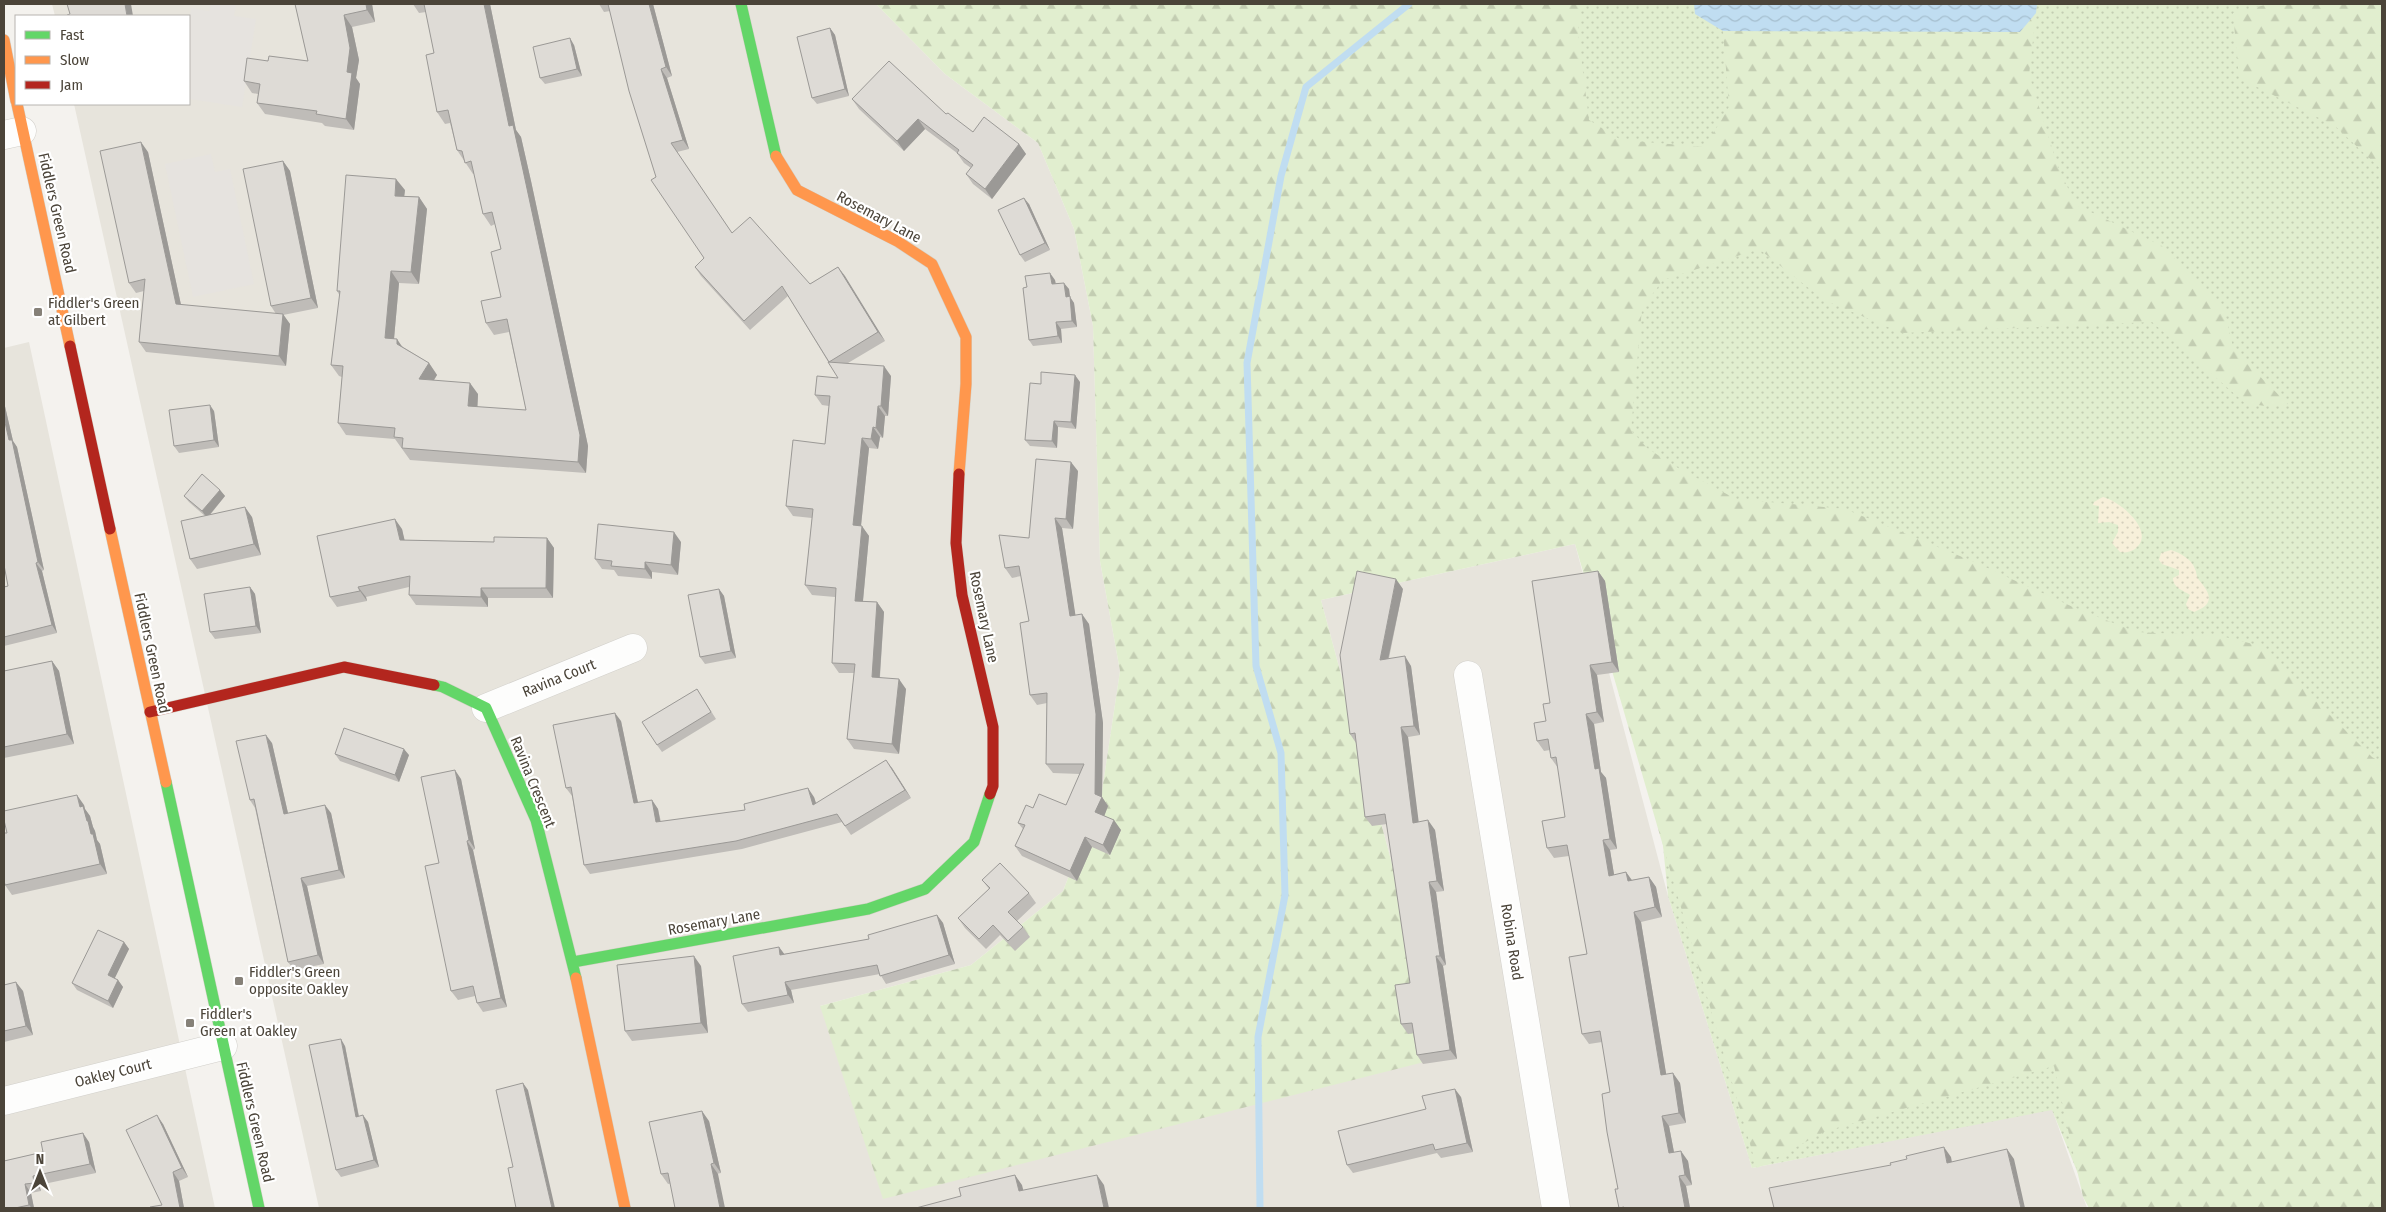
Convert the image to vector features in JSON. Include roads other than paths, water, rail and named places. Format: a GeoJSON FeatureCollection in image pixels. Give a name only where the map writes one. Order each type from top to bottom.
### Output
{"type":"FeatureCollection","features":[{"type":"Feature","properties":{"kind":"street","name":"Rosemary Lane"},"geometry":{"type":"LineString","coordinates":[[573,962],[868,909],[925,889],[974,842],[994,786],[994,727],[962,594],[956,543],[956,506],[966,384],[966,337],[932,264],[897,241],[797,190],[774,153],[741,4]]}},
{"type":"Feature","properties":{"kind":"street","name":"Fiddlers Green Road"},"geometry":{"type":"LineString","coordinates":[[4,40],[15,92]]}},
{"type":"Feature","properties":{"kind":"street","name":"Fiddlers Green Road"},"geometry":{"type":"LineString","coordinates":[[17,105],[13,133],[35,182],[259,1208]]}},
{"type":"Feature","properties":{"kind":"street","name":"Ravina Court"},"geometry":{"type":"LineString","coordinates":[[486,708],[633,648]]}},
{"type":"Feature","properties":{"kind":"street"},"geometry":{"type":"LineString","coordinates":[[150,712],[344,667],[402,677],[443,687],[486,708]]}},
{"type":"Feature","properties":{"kind":"street","name":"Robina Road"},"geometry":{"type":"LineString","coordinates":[[1468,675],[1556,1208]]}},
{"type":"Feature","properties":{"kind":"street","name":"Ravina Crescent"},"geometry":{"type":"LineString","coordinates":[[486,708],[536,820],[573,962],[625,1208]]}},
{"type":"Feature","properties":{"kind":"street","name":"Oakley Court"},"geometry":{"type":"LineString","coordinates":[[4,1101],[223,1046]]}},
{"type":"Feature","properties":{"kind":"water"},"geometry":{"type":"Polygon","coordinates":[[[1694,4],[2037,4],[2036,13],[2020,32],[1723,31],[1695,14],[1694,4]]]}},
{"type":"Feature","properties":{"kind":"waterway"},"geometry":{"type":"LineString","coordinates":[[1260,1208],[1258,1037],[1285,895],[1281,753],[1256,666],[1247,363],[1281,176],[1306,87],[1409,4]]}},
{"type":"Feature","properties":{"kind":"place","name":"Fiddler's Green at Gilbert"},"geometry":{"type":"Point","coordinates":[38,312]}},
{"type":"Feature","properties":{"kind":"place","name":"Fiddler's Green opposite Oakley"},"geometry":{"type":"Point","coordinates":[239,981]}},
{"type":"Feature","properties":{"kind":"place","name":"Fiddler's Green at Oakley"},"geometry":{"type":"Point","coordinates":[190,1023]}}]}
